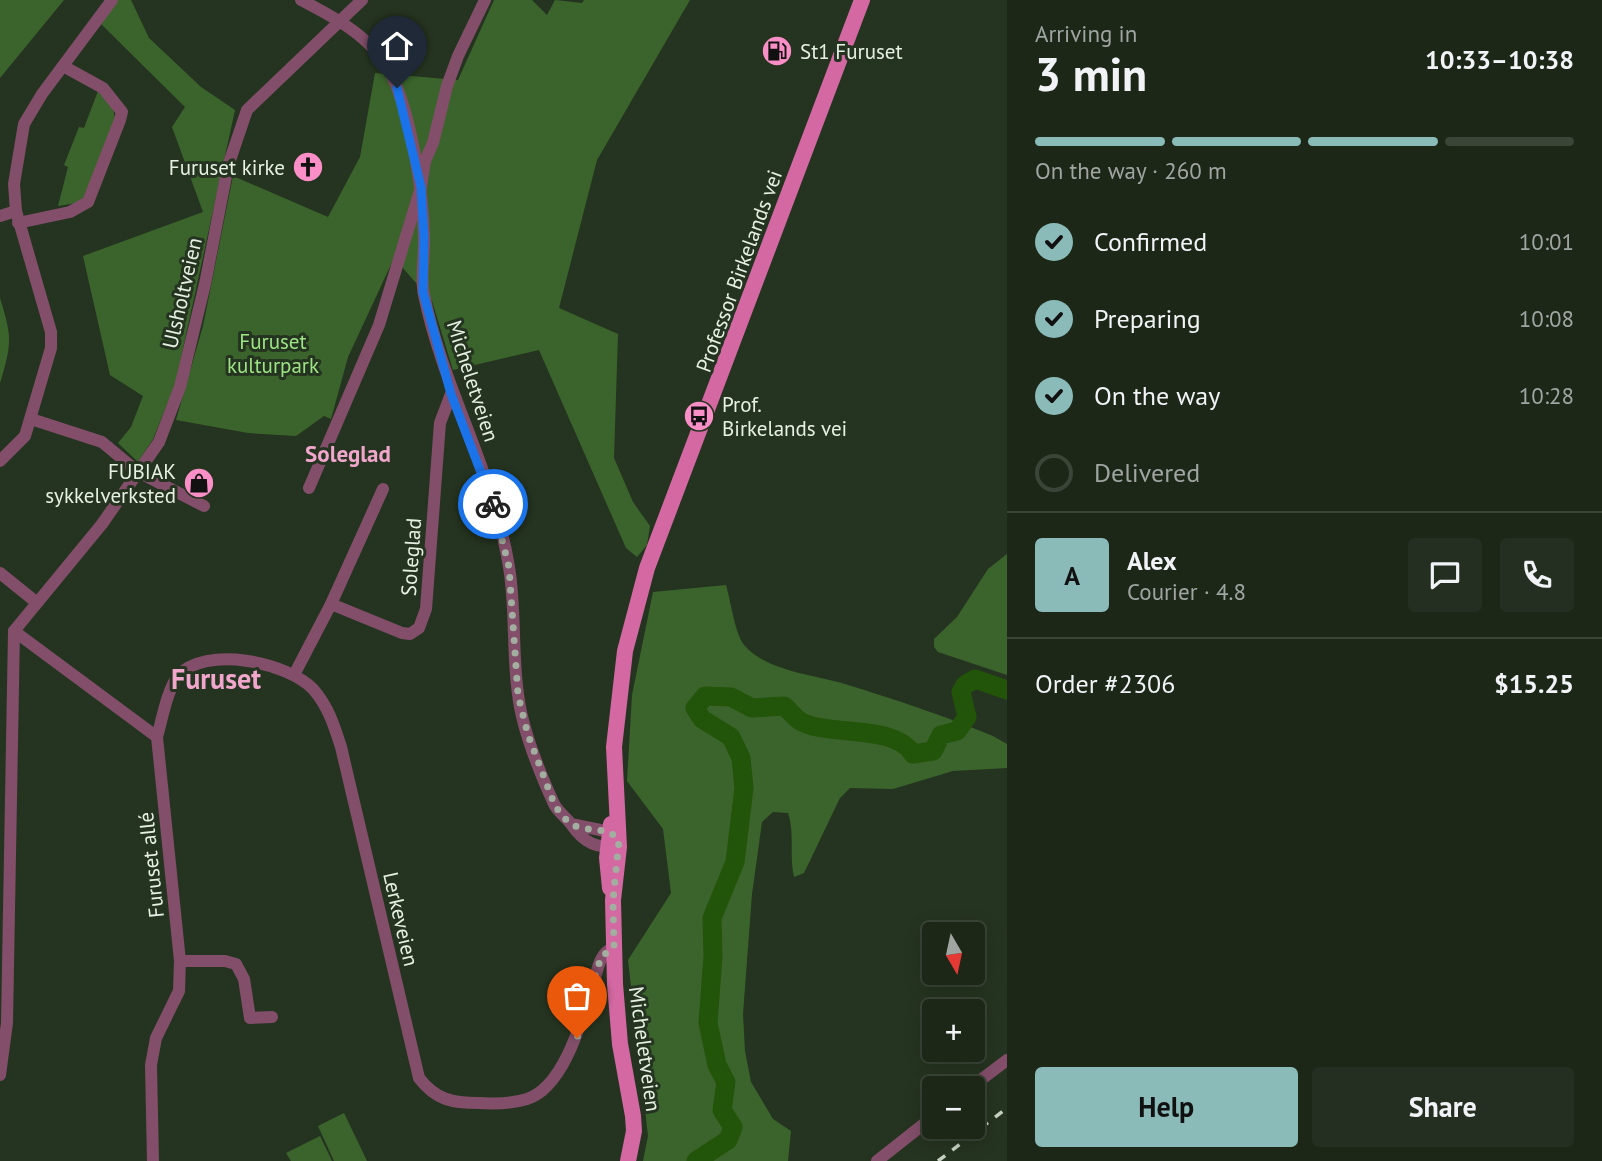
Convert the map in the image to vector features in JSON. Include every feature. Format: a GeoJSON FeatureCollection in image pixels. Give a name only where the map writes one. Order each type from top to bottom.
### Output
{"type":"FeatureCollection","features":[{"type":"Feature","properties":{"kind":"main road","name":"Professor Birkelands vei"},"geometry":{"type":"LineString","coordinates":[[613,900],[607,880],[615,802],[614,747],[619,685],[644,577],[862,0]]}},
{"type":"Feature","properties":{"kind":"main road","name":"Micheletveien"},"geometry":{"type":"LineString","coordinates":[[613,900],[618,1026],[634,1123],[628,1161]]}},
{"type":"Feature","properties":{"kind":"street"},"geometry":{"type":"LineString","coordinates":[[2,456],[25,436],[51,348],[51,332],[17,217],[14,184],[24,124],[112,0]]}},
{"type":"Feature","properties":{"kind":"street"},"geometry":{"type":"LineString","coordinates":[[301,0],[341,20],[390,72],[402,105],[421,187]]}},
{"type":"Feature","properties":{"kind":"street","name":"Ulsholtveien"},"geometry":{"type":"LineString","coordinates":[[13,631],[96,531],[159,442],[180,387],[240,121],[247,110],[362,0]]}},
{"type":"Feature","properties":{"kind":"street","name":"Micheletveien"},"geometry":{"type":"LineString","coordinates":[[309,488],[379,324],[421,187],[425,161],[433,143],[447,86],[485,0]]}},
{"type":"Feature","properties":{"kind":"street"},"geometry":{"type":"LineString","coordinates":[[0,216],[70,212],[88,202],[122,112],[103,88],[63,66]]}},
{"type":"Feature","properties":{"kind":"street","name":"Micheletveien"},"geometry":{"type":"LineString","coordinates":[[421,187],[423,292],[451,394],[491,499],[509,567],[518,695],[528,735],[555,806],[571,824],[612,840]]}},
{"type":"Feature","properties":{"kind":"street","name":"Soleglad"},"geometry":{"type":"LineString","coordinates":[[331,604],[402,633],[411,634],[419,628],[426,609],[440,423],[451,394]]}},
{"type":"Feature","properties":{"kind":"street"},"geometry":{"type":"LineString","coordinates":[[31,419],[102,442],[138,472],[204,506]]}},
{"type":"Feature","properties":{"kind":"street","name":"Soleglad"},"geometry":{"type":"LineString","coordinates":[[295,673],[331,604],[383,489]]}},
{"type":"Feature","properties":{"kind":"street"},"geometry":{"type":"LineString","coordinates":[[0,573],[36,602]]}},
{"type":"Feature","properties":{"kind":"street"},"geometry":{"type":"LineString","coordinates":[[13,631],[157,737],[176,678],[194,664],[228,660],[267,665],[295,673]]}},
{"type":"Feature","properties":{"kind":"street"},"geometry":{"type":"LineString","coordinates":[[0,1075],[7,1023],[13,631]]}},
{"type":"Feature","properties":{"kind":"street","name":"Lerkeveien"},"geometry":{"type":"LineString","coordinates":[[295,673],[328,708],[341,747],[419,1078],[429,1092],[452,1103],[499,1104],[530,1098],[556,1075],[570,1050],[601,957],[614,947]]}},
{"type":"Feature","properties":{"kind":"street","name":"Furuset allé"},"geometry":{"type":"LineString","coordinates":[[153,1161],[151,1065],[156,1038],[179,991],[180,961],[157,737]]}},
{"type":"Feature","properties":{"kind":"street"},"geometry":{"type":"LineString","coordinates":[[0,769],[11,778]]}},
{"type":"Feature","properties":{"kind":"street"},"geometry":{"type":"LineString","coordinates":[[0,810],[10,820]]}},
{"type":"Feature","properties":{"kind":"street"},"geometry":{"type":"LineString","coordinates":[[180,961],[225,961],[236,964],[244,979],[250,1018],[272,1017]]}},
{"type":"Feature","properties":{"kind":"street"},"geometry":{"type":"LineString","coordinates":[[985,1077],[1007,1060]]}},
{"type":"Feature","properties":{"kind":"street"},"geometry":{"type":"LineString","coordinates":[[877,1161],[922,1125]]}},
{"type":"Feature","properties":{"kind":"green space"},"geometry":{"type":"Polygon","coordinates":[[[0,0],[64,0],[0,78],[0,0]]]}},
{"type":"Feature","properties":{"kind":"green space"},"geometry":{"type":"Polygon","coordinates":[[[116,0],[131,0],[149,38],[201,87],[235,110],[175,385],[153,439],[138,462],[118,443],[131,427],[143,396],[110,375],[83,256],[203,212],[172,127],[185,107],[99,22],[116,0]]]}},
{"type":"Feature","properties":{"kind":"green space","name":"Furuset kulturpark"},"geometry":{"type":"Polygon","coordinates":[[[494,0],[532,0],[547,15],[555,0],[582,3],[584,0],[690,0],[597,160],[559,308],[618,334],[614,458],[633,502],[650,526],[647,545],[637,557],[626,548],[539,350],[453,370],[432,301],[394,258],[348,357],[331,419],[324,416],[296,436],[248,433],[176,420],[203,326],[233,176],[328,217],[360,157],[375,73],[458,80],[494,0]]]}},
{"type":"Feature","properties":{"kind":"green space"},"geometry":{"type":"Polygon","coordinates":[[[98,91],[113,108],[115,119],[84,197],[77,203],[58,206],[68,167],[64,165],[79,127],[84,128],[98,91]]]}},
{"type":"Feature","properties":{"kind":"green space"},"geometry":{"type":"Polygon","coordinates":[[[0,298],[9,340],[0,383],[0,298]]]}},
{"type":"Feature","properties":{"kind":"green space"},"geometry":{"type":"Polygon","coordinates":[[[1007,554],[1007,675],[938,652],[934,647],[934,639],[957,617],[988,569],[1007,554]]]}},
{"type":"Feature","properties":{"kind":"green space"},"geometry":{"type":"Polygon","coordinates":[[[726,585],[739,634],[745,646],[754,654],[778,667],[845,684],[993,736],[1007,744],[1007,768],[953,771],[893,789],[850,788],[840,798],[804,873],[794,877],[788,813],[773,812],[762,822],[752,894],[743,1014],[745,1051],[751,1082],[773,1119],[791,1131],[788,1161],[643,1161],[648,1136],[628,960],[671,893],[663,829],[627,781],[632,695],[653,592],[726,585]]]}},
{"type":"Feature","properties":{"kind":"green space"},"geometry":{"type":"Polygon","coordinates":[[[344,1113],[367,1161],[334,1161],[318,1126],[344,1113]]]}},
{"type":"Feature","properties":{"kind":"green space"},"geometry":{"type":"Polygon","coordinates":[[[320,1136],[332,1161],[291,1161],[286,1153],[320,1136]]]}},
{"type":"Feature","properties":{"kind":"waterway"},"geometry":{"type":"LineString","coordinates":[[696,1161],[728,1140],[733,1127],[722,1110],[726,1082],[717,1065],[708,1023],[713,956],[712,918],[735,862],[744,788],[741,758],[731,737],[702,719],[695,708],[705,696],[731,697],[752,708],[784,706],[800,721],[812,726],[891,738],[904,744],[913,754],[933,751],[941,735],[957,731],[967,717],[961,692],[965,685],[975,679],[1007,690]]}},
{"type":"Feature","properties":{"kind":"railway"},"geometry":{"type":"LineString","coordinates":[[938,1161],[1007,1108]]}},
{"type":"Feature","properties":{"kind":"way so far"},"geometry":{"type":"LineString","coordinates":[[493,504],[509,567],[518,695],[528,735],[555,806],[563,816],[571,824],[610,832],[619,841],[613,900],[614,947],[601,957],[577,1038]]}},
{"type":"Feature","properties":{"kind":"place","name":"St1 Furuset"},"geometry":{"type":"Point","coordinates":[777,51]}},
{"type":"Feature","properties":{"kind":"place","name":"Furuset kirke"},"geometry":{"type":"Point","coordinates":[308,167]}},
{"type":"Feature","properties":{"kind":"place","name":"Prof. Birkelands vei"},"geometry":{"type":"Point","coordinates":[699,416]}},
{"type":"Feature","properties":{"kind":"place","name":"FUBIAK sykkelverksted"},"geometry":{"type":"Point","coordinates":[199,483]}},
{"type":"Feature","properties":{"kind":"district","name":"Soleglad"},"geometry":{"type":"Point","coordinates":[348,453]}},
{"type":"Feature","properties":{"kind":"district","name":"Furuset"},"geometry":{"type":"Point","coordinates":[216,678]}},
{"type":"Feature","properties":{"kind":"route"},"geometry":{"type":"LineString","coordinates":[[397,88],[421,187],[423,292],[451,394],[493,504]]}}]}
